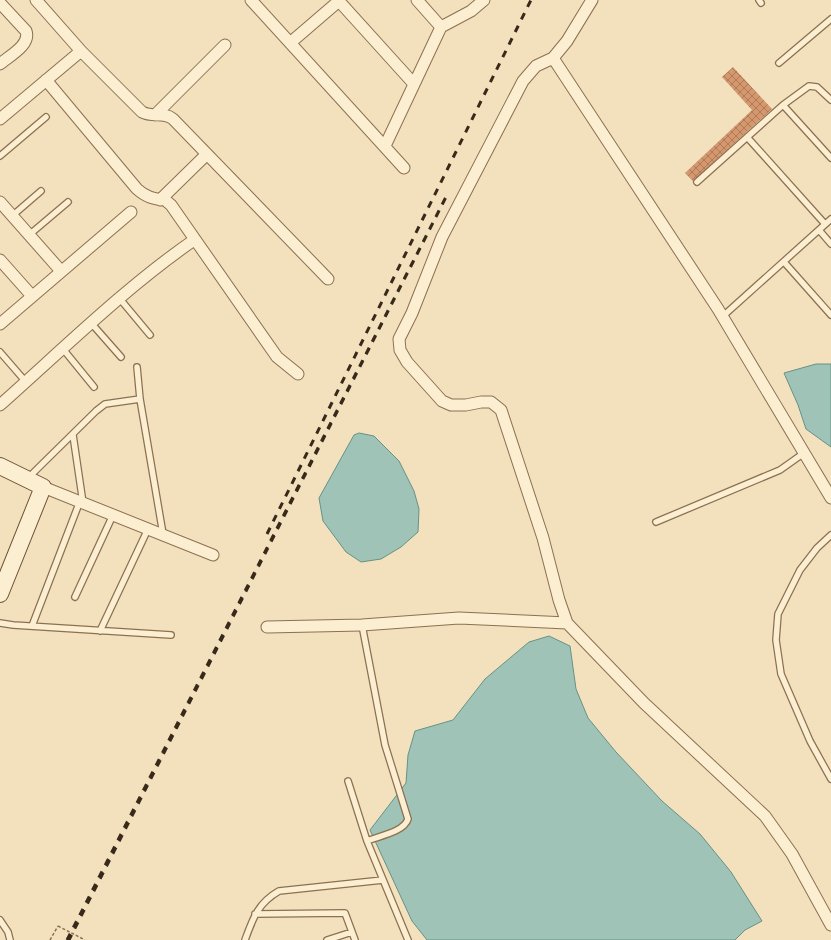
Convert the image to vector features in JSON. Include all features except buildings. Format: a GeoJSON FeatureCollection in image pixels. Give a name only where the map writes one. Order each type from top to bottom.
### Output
{"type":"FeatureCollection","features":[{"type":"Feature","properties":{"kind":"street"},"geometry":{"type":"LineString","coordinates":[[36,0],[81,51],[142,112],[149,116],[165,114],[169,116],[328,279]]}},
{"type":"Feature","properties":{"kind":"street"},"geometry":{"type":"LineString","coordinates":[[251,0],[404,168]]}},
{"type":"Feature","properties":{"kind":"street"},"geometry":{"type":"LineString","coordinates":[[290,43],[339,0],[414,84]]}},
{"type":"Feature","properties":{"kind":"street"},"geometry":{"type":"LineString","coordinates":[[418,0],[441,27]]}},
{"type":"Feature","properties":{"kind":"street"},"geometry":{"type":"LineString","coordinates":[[385,146],[441,27],[471,11],[484,0]]}},
{"type":"Feature","properties":{"kind":"street"},"geometry":{"type":"LineString","coordinates":[[592,0],[572,34],[553,58],[536,66],[520,88],[442,237],[412,313],[399,339],[400,350],[407,362],[442,401],[451,405],[466,406],[481,402],[492,402],[501,410],[543,538],[559,600],[567,623],[644,703],[764,816],[792,854],[827,908],[831,925]]}},
{"type":"Feature","properties":{"kind":"street"},"geometry":{"type":"LineString","coordinates":[[0,64],[27,39],[26,31],[2,10]]}},
{"type":"Feature","properties":{"kind":"street"},"geometry":{"type":"LineString","coordinates":[[155,115],[225,45]]}},
{"type":"Feature","properties":{"kind":"street"},"geometry":{"type":"LineString","coordinates":[[0,119],[81,51]]}},
{"type":"Feature","properties":{"kind":"street"},"geometry":{"type":"LineString","coordinates":[[553,58],[722,317],[831,498]]}},
{"type":"Feature","properties":{"kind":"street"},"geometry":{"type":"LineString","coordinates":[[46,80],[137,189],[152,199],[165,200],[277,357],[298,374]]}},
{"type":"Feature","properties":{"kind":"street"},"geometry":{"type":"LineString","coordinates":[[160,200],[207,154]]}},
{"type":"Feature","properties":{"kind":"street"},"geometry":{"type":"LineString","coordinates":[[0,202],[61,270]]}},
{"type":"Feature","properties":{"kind":"street"},"geometry":{"type":"LineString","coordinates":[[0,324],[61,270],[131,212]]}},
{"type":"Feature","properties":{"kind":"street"},"geometry":{"type":"LineString","coordinates":[[0,405],[120,299],[194,240]]}},
{"type":"Feature","properties":{"kind":"street"},"geometry":{"type":"LineString","coordinates":[[0,260],[32,296]]}},
{"type":"Feature","properties":{"kind":"street"},"geometry":{"type":"LineString","coordinates":[[0,466],[43,487],[213,555]]}},
{"type":"Feature","properties":{"kind":"street"},"geometry":{"type":"LineString","coordinates":[[0,594],[43,487]]}},
{"type":"Feature","properties":{"kind":"street"},"geometry":{"type":"LineString","coordinates":[[267,627],[362,625],[459,618],[567,623]]}},
{"type":"Feature","properties":{"kind":"lane"},"geometry":{"type":"LineString","coordinates":[[778,63],[831,19]]}},
{"type":"Feature","properties":{"kind":"lane"},"geometry":{"type":"LineString","coordinates":[[696,182],[783,105],[809,86],[813,85],[831,100]]}},
{"type":"Feature","properties":{"kind":"lane"},"geometry":{"type":"LineString","coordinates":[[783,105],[831,158]]}},
{"type":"Feature","properties":{"kind":"lane"},"geometry":{"type":"LineString","coordinates":[[0,156],[46,117]]}},
{"type":"Feature","properties":{"kind":"lane"},"geometry":{"type":"LineString","coordinates":[[747,137],[825,224]]}},
{"type":"Feature","properties":{"kind":"lane"},"geometry":{"type":"LineString","coordinates":[[12,216],[41,191]]}},
{"type":"Feature","properties":{"kind":"lane"},"geometry":{"type":"LineString","coordinates":[[29,235],[68,202]]}},
{"type":"Feature","properties":{"kind":"lane"},"geometry":{"type":"LineString","coordinates":[[722,317],[831,219]]}},
{"type":"Feature","properties":{"kind":"lane"},"geometry":{"type":"LineString","coordinates":[[818,230],[831,244]]}},
{"type":"Feature","properties":{"kind":"lane"},"geometry":{"type":"LineString","coordinates":[[784,262],[831,315]]}},
{"type":"Feature","properties":{"kind":"lane"},"geometry":{"type":"LineString","coordinates":[[120,299],[150,335]]}},
{"type":"Feature","properties":{"kind":"lane"},"geometry":{"type":"LineString","coordinates":[[92,324],[121,357]]}},
{"type":"Feature","properties":{"kind":"lane"},"geometry":{"type":"LineString","coordinates":[[63,350],[94,387]]}},
{"type":"Feature","properties":{"kind":"lane"},"geometry":{"type":"LineString","coordinates":[[0,352],[26,382]]}},
{"type":"Feature","properties":{"kind":"lane"},"geometry":{"type":"LineString","coordinates":[[137,367],[140,399],[163,535]]}},
{"type":"Feature","properties":{"kind":"lane"},"geometry":{"type":"LineString","coordinates":[[28,479],[96,411],[105,404],[140,399]]}},
{"type":"Feature","properties":{"kind":"lane"},"geometry":{"type":"LineString","coordinates":[[32,626],[82,502],[73,435]]}},
{"type":"Feature","properties":{"kind":"lane"},"geometry":{"type":"LineString","coordinates":[[656,522],[780,470],[804,453]]}},
{"type":"Feature","properties":{"kind":"lane"},"geometry":{"type":"LineString","coordinates":[[75,597],[113,515]]}},
{"type":"Feature","properties":{"kind":"lane"},"geometry":{"type":"LineString","coordinates":[[100,631],[148,528]]}},
{"type":"Feature","properties":{"kind":"lane"},"geometry":{"type":"LineString","coordinates":[[831,535],[817,548],[800,570],[778,614],[776,640],[781,674],[810,741],[831,779]]}},
{"type":"Feature","properties":{"kind":"lane"},"geometry":{"type":"LineString","coordinates":[[0,623],[171,635]]}},
{"type":"Feature","properties":{"kind":"lane"},"geometry":{"type":"LineString","coordinates":[[362,625],[385,745],[408,819],[407,824],[400,828],[367,841]]}},
{"type":"Feature","properties":{"kind":"lane"},"geometry":{"type":"LineString","coordinates":[[348,781],[367,841],[408,940]]}},
{"type":"Feature","properties":{"kind":"lane"},"geometry":{"type":"LineString","coordinates":[[244,940],[255,914],[266,898],[279,891],[383,880]]}},
{"type":"Feature","properties":{"kind":"lane"},"geometry":{"type":"LineString","coordinates":[[255,914],[345,913],[355,940]]}},
{"type":"Feature","properties":{"kind":"lane"},"geometry":{"type":"LineString","coordinates":[[0,920],[8,932],[10,940]]}},
{"type":"Feature","properties":{"kind":"lane"},"geometry":{"type":"LineString","coordinates":[[327,940],[352,932]]}},
{"type":"Feature","properties":{"kind":"path"},"geometry":{"type":"LineString","coordinates":[[50,940],[58,926],[85,940]]}},
{"type":"Feature","properties":{"kind":"water"},"geometry":{"type":"Polygon","coordinates":[[[816,364],[831,364],[831,447],[806,429],[798,405],[784,373],[816,364]]]}},
{"type":"Feature","properties":{"kind":"water"},"geometry":{"type":"Polygon","coordinates":[[[359,433],[374,436],[399,461],[414,491],[419,509],[418,532],[401,547],[381,559],[361,562],[346,552],[323,521],[319,498],[354,435],[359,433]]]}},
{"type":"Feature","properties":{"kind":"water"},"geometry":{"type":"Polygon","coordinates":[[[549,636],[570,646],[576,689],[588,718],[616,752],[662,801],[700,834],[731,872],[762,921],[745,930],[735,940],[427,940],[412,921],[370,830],[406,783],[408,755],[415,731],[453,720],[485,679],[529,642],[549,636]]]}},
{"type":"Feature","properties":{"kind":"railway"},"geometry":{"type":"LineString","coordinates":[[267,534],[531,0]]}},
{"type":"Feature","properties":{"kind":"railway"},"geometry":{"type":"LineString","coordinates":[[67,940],[447,195],[69,940]]}}]}
